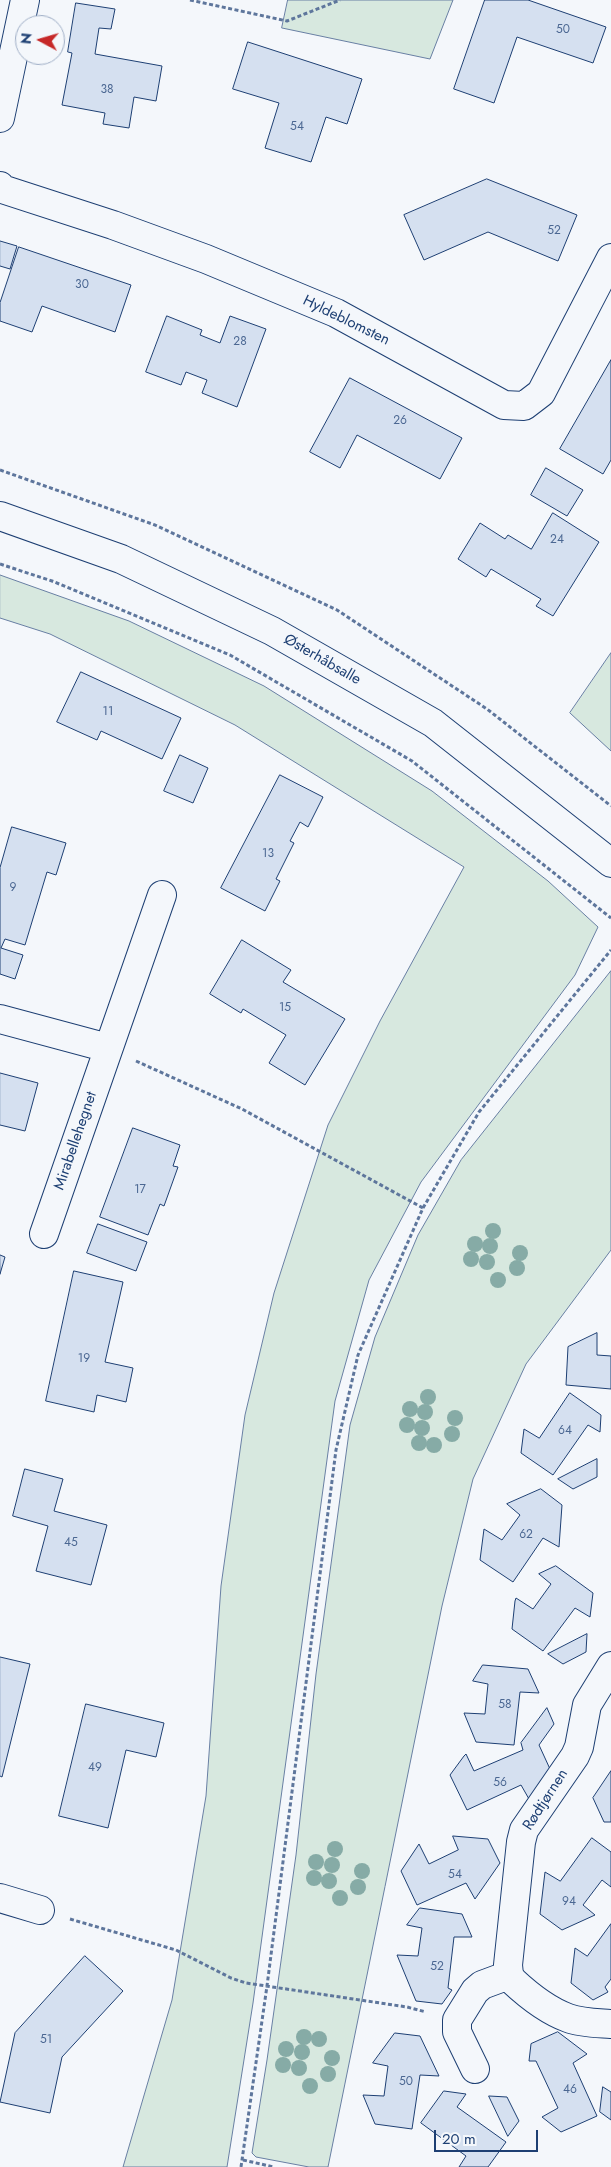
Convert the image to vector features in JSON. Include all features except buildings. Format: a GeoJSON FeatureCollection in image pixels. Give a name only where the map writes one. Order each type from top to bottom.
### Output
{"type":"FeatureCollection","features":[{"type":"Feature","properties":{"kind":"street"},"geometry":{"type":"LineString","coordinates":[[0,118],[25,0]]}},
{"type":"Feature","properties":{"kind":"street","name":"Hyldeblomsten"},"geometry":{"type":"LineString","coordinates":[[0,186],[2,189],[113,225],[206,259],[336,313],[504,405],[524,406],[541,393],[611,258]]}},
{"type":"Feature","properties":{"kind":"street","name":"Østerhåbsalle"},"geometry":{"type":"LineString","coordinates":[[0,516],[121,559],[272,630],[433,723],[611,863]]}},
{"type":"Feature","properties":{"kind":"street","name":"Mirabellehegnet"},"geometry":{"type":"LineString","coordinates":[[44,1234],[162,894]]}},
{"type":"Feature","properties":{"kind":"street"},"geometry":{"type":"LineString","coordinates":[[0,1019],[108,1048]]}},
{"type":"Feature","properties":{"kind":"street","name":"Rødtjørnen"},"geometry":{"type":"LineString","coordinates":[[509,1975],[509,1954],[521,1842],[524,1830],[575,1756],[579,1746],[587,1705],[611,1666]]}},
{"type":"Feature","properties":{"kind":"street"},"geometry":{"type":"LineString","coordinates":[[0,1898],[40,1910]]}},
{"type":"Feature","properties":{"kind":"street"},"geometry":{"type":"LineString","coordinates":[[475,2070],[457,2032],[457,2020],[475,1991],[482,1985],[509,1975],[522,1989],[569,2018],[585,2022],[611,2024]]}},
{"type":"Feature","properties":{"kind":"path"},"geometry":{"type":"LineString","coordinates":[[190,0],[288,21],[340,0]]}},
{"type":"Feature","properties":{"kind":"path"},"geometry":{"type":"LineString","coordinates":[[0,564],[52,581],[230,655],[412,761],[611,918]]}},
{"type":"Feature","properties":{"kind":"path"},"geometry":{"type":"LineString","coordinates":[[241,2167],[267,1986],[336,1450],[358,1355],[423,1208],[479,1112],[611,950]]}},
{"type":"Feature","properties":{"kind":"path"},"geometry":{"type":"LineString","coordinates":[[108,1048],[242,1109],[423,1208]]}},
{"type":"Feature","properties":{"kind":"path"},"geometry":{"type":"LineString","coordinates":[[40,1910],[176,1950],[231,1978],[267,1986],[406,2007],[457,2020]]}},
{"type":"Feature","properties":{"kind":"path"},"geometry":{"type":"LineString","coordinates":[[243,2160],[274,2167]]}},
{"type":"Feature","properties":{"kind":"shaded area"},"geometry":{"type":"Polygon","coordinates":[[[288,0],[453,0],[430,59],[282,28],[288,0]]]}},
{"type":"Feature","properties":{"kind":"shaded area"},"geometry":{"type":"Polygon","coordinates":[[[0,575],[129,621],[264,686],[432,791],[548,881],[598,927],[575,975],[421,1182],[369,1280],[335,1401],[253,2003],[227,2167],[123,2167],[172,2000],[206,1796],[221,1586],[245,1415],[274,1293],[328,1125],[380,1021],[464,867],[235,725],[50,634],[0,618],[0,575]]]}},
{"type":"Feature","properties":{"kind":"shaded area"},"geometry":{"type":"Polygon","coordinates":[[[611,653],[611,751],[570,713],[611,653]]]}},
{"type":"Feature","properties":{"kind":"shaded area"},"geometry":{"type":"Polygon","coordinates":[[[611,971],[611,1250],[526,1364],[473,1479],[442,1606],[328,2167],[309,2167],[256,2157],[252,2153],[296,1855],[316,1674],[350,1425],[375,1337],[418,1235],[461,1160],[611,971]]]}}]}
